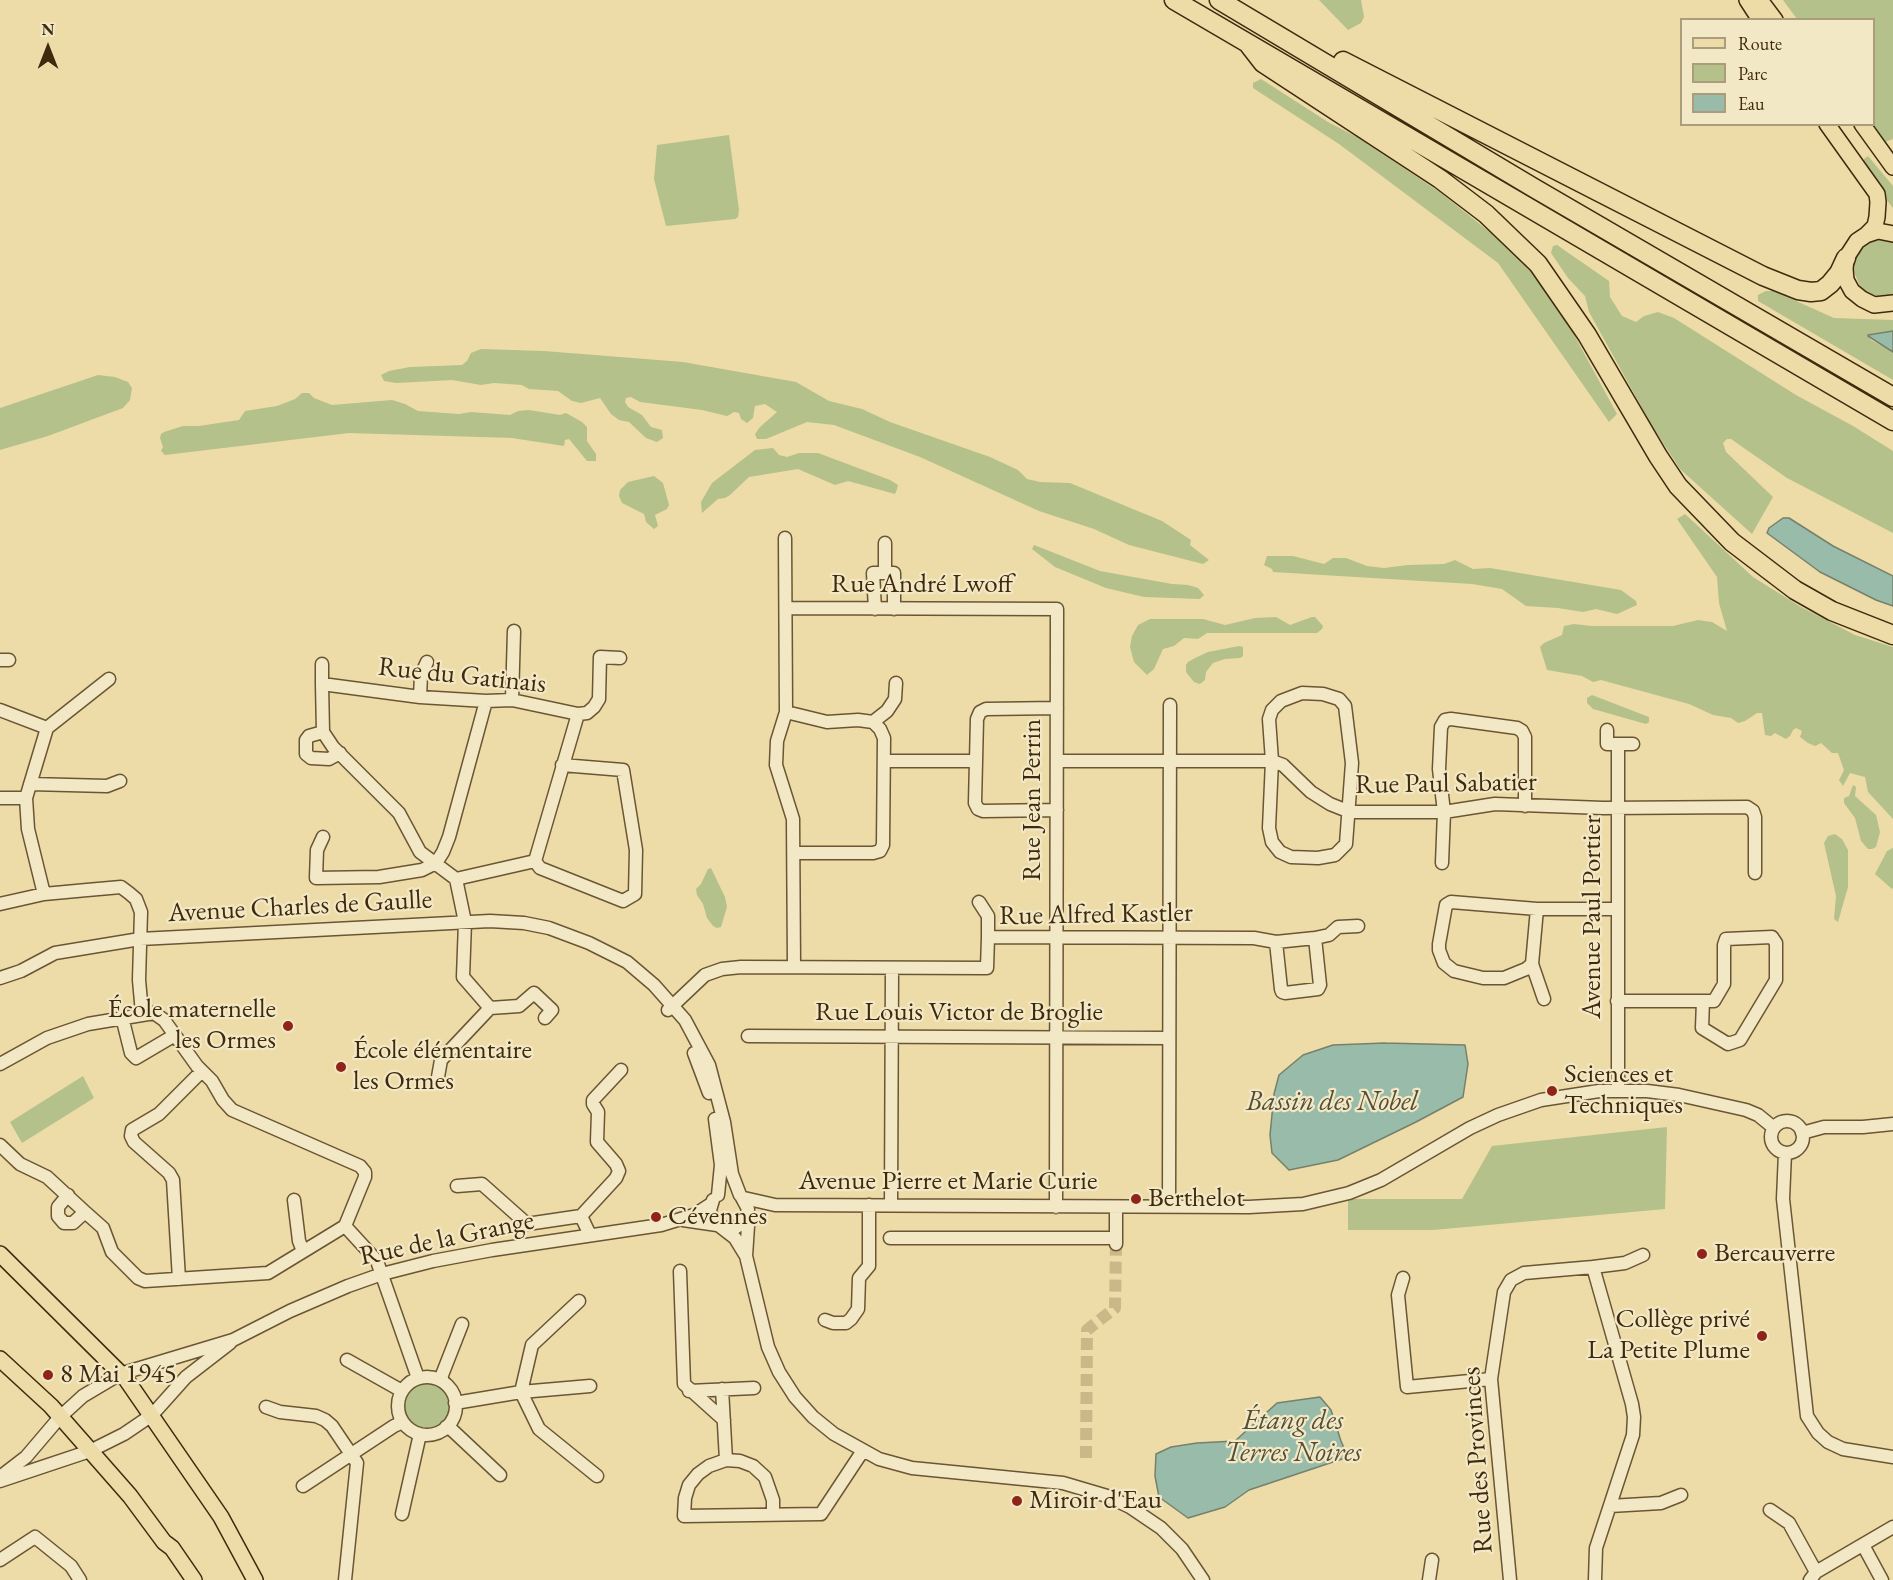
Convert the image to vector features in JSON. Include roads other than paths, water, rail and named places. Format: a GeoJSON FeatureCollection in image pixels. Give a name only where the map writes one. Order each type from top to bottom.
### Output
{"type":"FeatureCollection","features":[{"type":"Feature","properties":{"kind":"highway"},"geometry":{"type":"LineString","coordinates":[[1174,0],[1893,421]]}},
{"type":"Feature","properties":{"kind":"highway"},"geometry":{"type":"LineString","coordinates":[[1218,0],[1893,397]]}},
{"type":"Feature","properties":{"kind":"highway"},"geometry":{"type":"LineString","coordinates":[[1249,45],[1263,63],[1440,179],[1486,214],[1531,257],[1563,298],[1587,335],[1631,412],[1678,486],[1732,542],[1795,590],[1822,606],[1893,635]]}},
{"type":"Feature","properties":{"kind":"highway"},"geometry":{"type":"LineString","coordinates":[[1307,53],[1330,55],[1753,271],[1789,286],[1811,292],[1821,291],[1835,278],[1846,258]]}},
{"type":"Feature","properties":{"kind":"main road"},"geometry":{"type":"LineString","coordinates":[[1747,0],[1759,18]]}},
{"type":"Feature","properties":{"kind":"main road"},"geometry":{"type":"LineString","coordinates":[[1760,0],[1774,18]]}},
{"type":"Feature","properties":{"kind":"main road"},"geometry":{"type":"LineString","coordinates":[[1771,0],[1784,18]]}},
{"type":"Feature","properties":{"kind":"main road"},"geometry":{"type":"LineString","coordinates":[[1828,126],[1876,194],[1878,202],[1878,217],[1875,226],[1857,241],[1846,258],[1846,280],[1852,291],[1862,299],[1874,305],[1892,304]]}},
{"type":"Feature","properties":{"kind":"main road"},"geometry":{"type":"LineString","coordinates":[[1863,126],[1893,167]]}},
{"type":"Feature","properties":{"kind":"main road"},"geometry":{"type":"LineString","coordinates":[[1866,235],[1878,231],[1893,234]]}},
{"type":"Feature","properties":{"kind":"main road"},"geometry":{"type":"LineString","coordinates":[[0,1254],[120,1374],[152,1415],[178,1457],[221,1517],[255,1580]]}},
{"type":"Feature","properties":{"kind":"main road"},"geometry":{"type":"LineString","coordinates":[[0,1359],[60,1417],[130,1496],[164,1542],[172,1548],[194,1580]]}},
{"type":"Feature","properties":{"kind":"street"},"geometry":{"type":"LineString","coordinates":[[785,538],[786,712],[777,741],[776,765],[793,819],[794,967]]}},
{"type":"Feature","properties":{"kind":"street"},"geometry":{"type":"LineString","coordinates":[[885,543],[885,573]]}},
{"type":"Feature","properties":{"kind":"street"},"geometry":{"type":"LineString","coordinates":[[875,609],[873,573],[894,573],[894,609]]}},
{"type":"Feature","properties":{"kind":"street","name":"Rue André Lwoff"},"geometry":{"type":"LineString","coordinates":[[787,608],[1057,609]]}},
{"type":"Feature","properties":{"kind":"street","name":"Rue Jean Perrin"},"geometry":{"type":"LineString","coordinates":[[1056,1207],[1057,609]]}},
{"type":"Feature","properties":{"kind":"street"},"geometry":{"type":"LineString","coordinates":[[513,700],[514,631]]}},
{"type":"Feature","properties":{"kind":"street"},"geometry":{"type":"LineString","coordinates":[[578,714],[587,713],[598,699],[600,657],[620,658]]}},
{"type":"Feature","properties":{"kind":"street"},"geometry":{"type":"LineString","coordinates":[[420,697],[421,675],[427,662]]}},
{"type":"Feature","properties":{"kind":"street"},"geometry":{"type":"LineString","coordinates":[[322,664],[322,732],[399,813],[420,852],[456,879],[465,922],[463,977],[490,1008]]}},
{"type":"Feature","properties":{"kind":"street"},"geometry":{"type":"LineString","coordinates":[[44,894],[28,829],[26,798],[47,728],[109,680]]}},
{"type":"Feature","properties":{"kind":"street"},"geometry":{"type":"LineString","coordinates":[[873,722],[887,711],[895,699],[896,683]]}},
{"type":"Feature","properties":{"kind":"street","name":"Rue du Gatinais"},"geometry":{"type":"LineString","coordinates":[[322,684],[420,697],[486,701],[513,700],[578,714],[535,861]]}},
{"type":"Feature","properties":{"kind":"street"},"geometry":{"type":"LineString","coordinates":[[1302,693],[1323,694],[1339,699],[1345,706],[1352,763],[1350,812],[1346,844],[1335,855],[1318,858],[1291,857],[1280,852],[1272,842],[1269,828],[1272,762],[1269,719],[1272,710],[1281,701],[1302,693]]}},
{"type":"Feature","properties":{"kind":"street"},"geometry":{"type":"LineString","coordinates":[[322,837],[316,850],[316,878],[379,877],[422,870],[435,863],[443,852],[449,837],[486,701]]}},
{"type":"Feature","properties":{"kind":"street"},"geometry":{"type":"LineString","coordinates":[[1169,1207],[1170,705]]}},
{"type":"Feature","properties":{"kind":"street"},"geometry":{"type":"LineString","coordinates":[[1057,708],[986,709],[980,712],[977,719],[975,803],[978,809],[983,811],[1057,810]]}},
{"type":"Feature","properties":{"kind":"street"},"geometry":{"type":"LineString","coordinates":[[0,710],[47,728]]}},
{"type":"Feature","properties":{"kind":"street"},"geometry":{"type":"LineString","coordinates":[[786,712],[827,722],[858,720],[873,722],[880,729],[884,738],[883,845],[880,852],[794,853]]}},
{"type":"Feature","properties":{"kind":"street"},"geometry":{"type":"LineString","coordinates":[[1442,863],[1444,812],[1439,770],[1441,727],[1445,720],[1517,728],[1522,731],[1525,737],[1525,806]]}},
{"type":"Feature","properties":{"kind":"street"},"geometry":{"type":"LineString","coordinates":[[1607,730],[1607,744],[1633,744]]}},
{"type":"Feature","properties":{"kind":"street"},"geometry":{"type":"LineString","coordinates":[[322,732],[309,736],[306,740],[306,754],[311,758],[328,759],[340,753]]}},
{"type":"Feature","properties":{"kind":"street","name":"Avenue Paul Portier"},"geometry":{"type":"LineString","coordinates":[[1618,744],[1618,1090]]}},
{"type":"Feature","properties":{"kind":"street"},"geometry":{"type":"LineString","coordinates":[[884,761],[976,761]]}},
{"type":"Feature","properties":{"kind":"street"},"geometry":{"type":"LineString","coordinates":[[1057,761],[1272,762]]}},
{"type":"Feature","properties":{"kind":"street","name":"Rue Paul Sabatier"},"geometry":{"type":"LineString","coordinates":[[1272,762],[1283,765],[1311,792],[1330,804],[1350,812],[1444,812],[1495,804],[1618,808],[1747,807],[1753,811],[1755,817],[1755,873]]}},
{"type":"Feature","properties":{"kind":"street"},"geometry":{"type":"LineString","coordinates":[[456,879],[535,861],[540,868],[623,901],[635,894],[636,850],[623,770],[562,765]]}},
{"type":"Feature","properties":{"kind":"street"},"geometry":{"type":"LineString","coordinates":[[30,784],[107,786],[120,781]]}},
{"type":"Feature","properties":{"kind":"street"},"geometry":{"type":"LineString","coordinates":[[0,798],[26,798]]}},
{"type":"Feature","properties":{"kind":"street"},"geometry":{"type":"LineString","coordinates":[[0,904],[44,894],[121,887],[136,900],[141,912],[139,980],[142,1013]]}},
{"type":"Feature","properties":{"kind":"street"},"geometry":{"type":"LineString","coordinates":[[979,902],[988,916],[988,937]]}},
{"type":"Feature","properties":{"kind":"street"},"geometry":{"type":"LineString","coordinates":[[1532,960],[1526,969],[1504,978],[1483,978],[1454,971],[1444,963],[1439,944],[1446,905],[1451,902],[1537,909],[1617,909]]}},
{"type":"Feature","properties":{"kind":"street"},"geometry":{"type":"LineString","coordinates":[[1537,909],[1532,960],[1544,999]]}},
{"type":"Feature","properties":{"kind":"street","name":"Avenue Charles de Gaulle"},"geometry":{"type":"LineString","coordinates":[[0,978],[21,971],[55,953],[140,939],[465,922],[536,925],[576,938],[605,951],[685,1020],[709,1065],[724,1122],[732,1174],[742,1196]]}},
{"type":"Feature","properties":{"kind":"street","name":"Rue Alfred Kastler"},"geometry":{"type":"LineString","coordinates":[[670,1008],[705,975],[722,969],[987,968],[988,937],[1254,938],[1276,942],[1315,938],[1329,935],[1338,927],[1358,926]]}},
{"type":"Feature","properties":{"kind":"street"},"geometry":{"type":"LineString","coordinates":[[1617,1001],[1703,1001],[1713,1001],[1724,984],[1726,939],[1772,937],[1776,943],[1776,980],[1740,1041],[1728,1044],[1702,1028],[1703,1001]]}},
{"type":"Feature","properties":{"kind":"street"},"geometry":{"type":"LineString","coordinates":[[1276,942],[1281,989],[1285,993],[1318,989],[1320,985],[1315,938]]}},
{"type":"Feature","properties":{"kind":"street"},"geometry":{"type":"LineString","coordinates":[[891,1205],[892,968]]}},
{"type":"Feature","properties":{"kind":"street"},"geometry":{"type":"LineString","coordinates":[[438,1077],[441,1060],[490,1008],[519,1006],[534,993],[552,1010],[545,1018]]}},
{"type":"Feature","properties":{"kind":"street","name":"Avenue Charles de Gaulle"},"geometry":{"type":"LineString","coordinates":[[670,1008],[700,1066],[710,1097],[721,1165],[715,1199]]}},
{"type":"Feature","properties":{"kind":"street"},"geometry":{"type":"LineString","coordinates":[[0,1064],[47,1038],[88,1024],[142,1013],[154,1013],[164,1020],[202,1071],[212,1080],[223,1100],[232,1110],[360,1166],[365,1172],[365,1178],[345,1226],[268,1273],[145,1281],[138,1278],[112,1252],[103,1228],[68,1195],[47,1176],[20,1164],[0,1145]]}},
{"type":"Feature","properties":{"kind":"street"},"geometry":{"type":"LineString","coordinates":[[122,1017],[131,1053],[136,1058],[175,1035]]}},
{"type":"Feature","properties":{"kind":"street","name":"Rue Louis Victor de Broglie"},"geometry":{"type":"LineString","coordinates":[[748,1036],[1169,1038]]}},
{"type":"Feature","properties":{"kind":"street"},"geometry":{"type":"LineString","coordinates":[[457,1186],[482,1184],[527,1224],[581,1216],[616,1178],[619,1170],[597,1142],[597,1112],[593,1100],[621,1070]]}},
{"type":"Feature","properties":{"kind":"street"},"geometry":{"type":"LineString","coordinates":[[179,1279],[173,1180],[169,1173],[134,1142],[131,1136],[132,1130],[159,1114],[202,1071]]}},
{"type":"Feature","properties":{"kind":"street","name":"Avenue Pierre et Marie Curie"},"geometry":{"type":"LineString","coordinates":[[742,1196],[775,1205],[1275,1207],[1325,1200],[1381,1180],[1463,1131],[1498,1114],[1558,1097],[1618,1090],[1679,1095],[1746,1110],[1758,1115],[1774,1128]]}},
{"type":"Feature","properties":{"kind":"street"},"geometry":{"type":"LineString","coordinates":[[1782,1122],[1792,1122],[1800,1128],[1802,1133],[1802,1143],[1799,1148],[1790,1153],[1775,1148],[1772,1144],[1771,1133],[1782,1122]]}},
{"type":"Feature","properties":{"kind":"street"},"geometry":{"type":"LineString","coordinates":[[1802,1133],[1824,1127],[1893,1124]]}},
{"type":"Feature","properties":{"kind":"street"},"geometry":{"type":"LineString","coordinates":[[1785,1153],[1783,1199],[1807,1416],[1818,1433],[1843,1449],[1893,1457]]}},
{"type":"Feature","properties":{"kind":"street"},"geometry":{"type":"LineString","coordinates":[[720,1227],[735,1228],[744,1221],[748,1209],[742,1196],[729,1191],[715,1199],[711,1215],[720,1227],[735,1238],[746,1256]]}},
{"type":"Feature","properties":{"kind":"street"},"geometry":{"type":"LineString","coordinates":[[68,1195],[58,1207],[58,1216],[64,1223],[73,1224],[86,1212]]}},
{"type":"Feature","properties":{"kind":"street","name":"Rue de la Grange"},"geometry":{"type":"LineString","coordinates":[[0,1479],[26,1457],[60,1417],[83,1396],[120,1374],[233,1340],[317,1299],[382,1274],[418,1264],[492,1250],[661,1225],[694,1215],[715,1199]]}},
{"type":"Feature","properties":{"kind":"street"},"geometry":{"type":"LineString","coordinates":[[294,1200],[299,1241],[303,1251]]}},
{"type":"Feature","properties":{"kind":"street","name":"Avenue Pierre et Marie Curie"},"geometry":{"type":"LineString","coordinates":[[744,1221],[775,1205]]}},
{"type":"Feature","properties":{"kind":"street"},"geometry":{"type":"LineString","coordinates":[[825,1320],[832,1323],[846,1323],[851,1320],[858,1309],[859,1278],[869,1266],[869,1205]]}},
{"type":"Feature","properties":{"kind":"street"},"geometry":{"type":"LineString","coordinates":[[890,1238],[1116,1241],[1116,1207]]}},
{"type":"Feature","properties":{"kind":"street"},"geometry":{"type":"LineString","coordinates":[[581,1216],[590,1235]]}},
{"type":"Feature","properties":{"kind":"street","name":"Rue de la Grange"},"geometry":{"type":"LineString","coordinates":[[682,1220],[720,1227]]}},
{"type":"Feature","properties":{"kind":"street"},"geometry":{"type":"LineString","coordinates":[[744,1221],[748,1226],[746,1256],[766,1341],[786,1383],[813,1417],[834,1434],[862,1452],[912,1468],[1063,1483],[1107,1496],[1130,1507],[1161,1528],[1182,1549],[1203,1580]]}},
{"type":"Feature","properties":{"kind":"street"},"geometry":{"type":"LineString","coordinates":[[345,1226],[377,1261],[418,1378]]}},
{"type":"Feature","properties":{"kind":"street"},"geometry":{"type":"LineString","coordinates":[[1595,1580],[1596,1548],[1634,1435],[1634,1417],[1593,1267],[1625,1263],[1643,1255]]}},
{"type":"Feature","properties":{"kind":"street","name":"Rue des Provinces"},"geometry":{"type":"LineString","coordinates":[[1510,1580],[1491,1379],[1504,1292],[1511,1280],[1524,1273],[1593,1267]]}},
{"type":"Feature","properties":{"kind":"street"},"geometry":{"type":"LineString","coordinates":[[680,1272],[686,1387],[724,1420]]}},
{"type":"Feature","properties":{"kind":"street"},"geometry":{"type":"LineString","coordinates":[[1404,1278],[1398,1295],[1407,1387],[1491,1379]]}},
{"type":"Feature","properties":{"kind":"street"},"geometry":{"type":"LineString","coordinates":[[579,1301],[532,1345],[521,1392],[539,1429],[597,1476]]}},
{"type":"Feature","properties":{"kind":"street"},"geometry":{"type":"LineString","coordinates":[[442,1381],[462,1324]]}},
{"type":"Feature","properties":{"kind":"street","name":"Rue de la Grange"},"geometry":{"type":"LineString","coordinates":[[0,1479],[90,1451],[124,1434],[152,1415],[186,1377],[233,1340]]}},
{"type":"Feature","properties":{"kind":"street"},"geometry":{"type":"LineString","coordinates":[[347,1359],[402,1390]]}},
{"type":"Feature","properties":{"kind":"street"},"geometry":{"type":"LineString","coordinates":[[418,1378],[434,1378],[442,1381],[449,1387],[455,1403],[455,1412],[446,1427],[436,1433],[420,1434],[403,1422],[398,1407],[402,1390],[418,1378]]}},
{"type":"Feature","properties":{"kind":"street"},"geometry":{"type":"LineString","coordinates":[[455,1403],[521,1392],[590,1386]]}},
{"type":"Feature","properties":{"kind":"street"},"geometry":{"type":"LineString","coordinates":[[686,1387],[754,1388]]}},
{"type":"Feature","properties":{"kind":"street"},"geometry":{"type":"LineString","coordinates":[[722,1389],[726,1460]]}},
{"type":"Feature","properties":{"kind":"street"},"geometry":{"type":"LineString","coordinates":[[266,1407],[280,1412],[316,1416],[325,1420],[332,1426],[357,1464],[345,1580]]}},
{"type":"Feature","properties":{"kind":"street"},"geometry":{"type":"LineString","coordinates":[[303,1486],[403,1422]]}},
{"type":"Feature","properties":{"kind":"street"},"geometry":{"type":"LineString","coordinates":[[446,1427],[500,1475]]}},
{"type":"Feature","properties":{"kind":"street"},"geometry":{"type":"LineString","coordinates":[[402,1514],[420,1434]]}},
{"type":"Feature","properties":{"kind":"street"},"geometry":{"type":"LineString","coordinates":[[773,1514],[773,1500],[765,1477],[753,1466],[740,1461],[726,1460],[709,1466],[689,1485],[685,1498],[684,1516],[820,1514],[862,1452]]}},
{"type":"Feature","properties":{"kind":"street"},"geometry":{"type":"LineString","coordinates":[[1610,1506],[1661,1503],[1681,1495]]}},
{"type":"Feature","properties":{"kind":"street"},"geometry":{"type":"LineString","coordinates":[[1770,1510],[1789,1523],[1813,1576],[1893,1527]]}},
{"type":"Feature","properties":{"kind":"street"},"geometry":{"type":"LineString","coordinates":[[0,1560],[35,1537],[71,1566],[80,1580]]}},
{"type":"Feature","properties":{"kind":"street"},"geometry":{"type":"LineString","coordinates":[[1863,1545],[1882,1580]]}},
{"type":"Feature","properties":{"kind":"street"},"geometry":{"type":"LineString","coordinates":[[1429,1580],[1432,1560]]}},
{"type":"Feature","properties":{"kind":"water"},"geometry":{"type":"Polygon","coordinates":[[[1893,331],[1893,352],[1868,336],[1868,335],[1893,331]]]}},
{"type":"Feature","properties":{"kind":"water"},"geometry":{"type":"Polygon","coordinates":[[[1783,518],[1789,518],[1833,546],[1893,576],[1893,606],[1820,572],[1767,533],[1769,528],[1783,518]]]}},
{"type":"Feature","properties":{"kind":"water","name":"Bassin des Nobel"},"geometry":{"type":"Polygon","coordinates":[[[1385,1043],[1465,1045],[1468,1064],[1463,1097],[1338,1160],[1289,1170],[1272,1153],[1270,1135],[1274,1094],[1279,1075],[1303,1055],[1333,1045],[1385,1043]]]}},
{"type":"Feature","properties":{"kind":"water","name":"Étang des Terres Noires"},"geometry":{"type":"Polygon","coordinates":[[[1320,1397],[1331,1410],[1348,1457],[1249,1490],[1225,1507],[1188,1518],[1159,1497],[1155,1476],[1156,1454],[1171,1447],[1235,1441],[1277,1403],[1320,1397]]]}},
{"type":"Feature","properties":{"kind":"tunnel"},"geometry":{"type":"LineString","coordinates":[[1086,1458],[1087,1330],[1115,1308],[1116,1244]]}},
{"type":"Feature","properties":{"kind":"place","name":"École maternelle les Ormes"},"geometry":{"type":"Point","coordinates":[288,1026]}},
{"type":"Feature","properties":{"kind":"place","name":"École élémentaire les Ormes"},"geometry":{"type":"Point","coordinates":[341,1067]}},
{"type":"Feature","properties":{"kind":"place","name":"Sciences et Techniques"},"geometry":{"type":"Point","coordinates":[1552,1091]}},
{"type":"Feature","properties":{"kind":"place","name":"Berthelot"},"geometry":{"type":"Point","coordinates":[1136,1199]}},
{"type":"Feature","properties":{"kind":"place","name":"Cévennes"},"geometry":{"type":"Point","coordinates":[656,1217]}},
{"type":"Feature","properties":{"kind":"place","name":"Bercauverre"},"geometry":{"type":"Point","coordinates":[1702,1254]}},
{"type":"Feature","properties":{"kind":"place","name":"Collège privé La Petite Plume"},"geometry":{"type":"Point","coordinates":[1762,1336]}},
{"type":"Feature","properties":{"kind":"place","name":"8 Mai 1945"},"geometry":{"type":"Point","coordinates":[48,1375]}},
{"type":"Feature","properties":{"kind":"place","name":"Miroir d'Eau"},"geometry":{"type":"Point","coordinates":[1017,1501]}}]}
